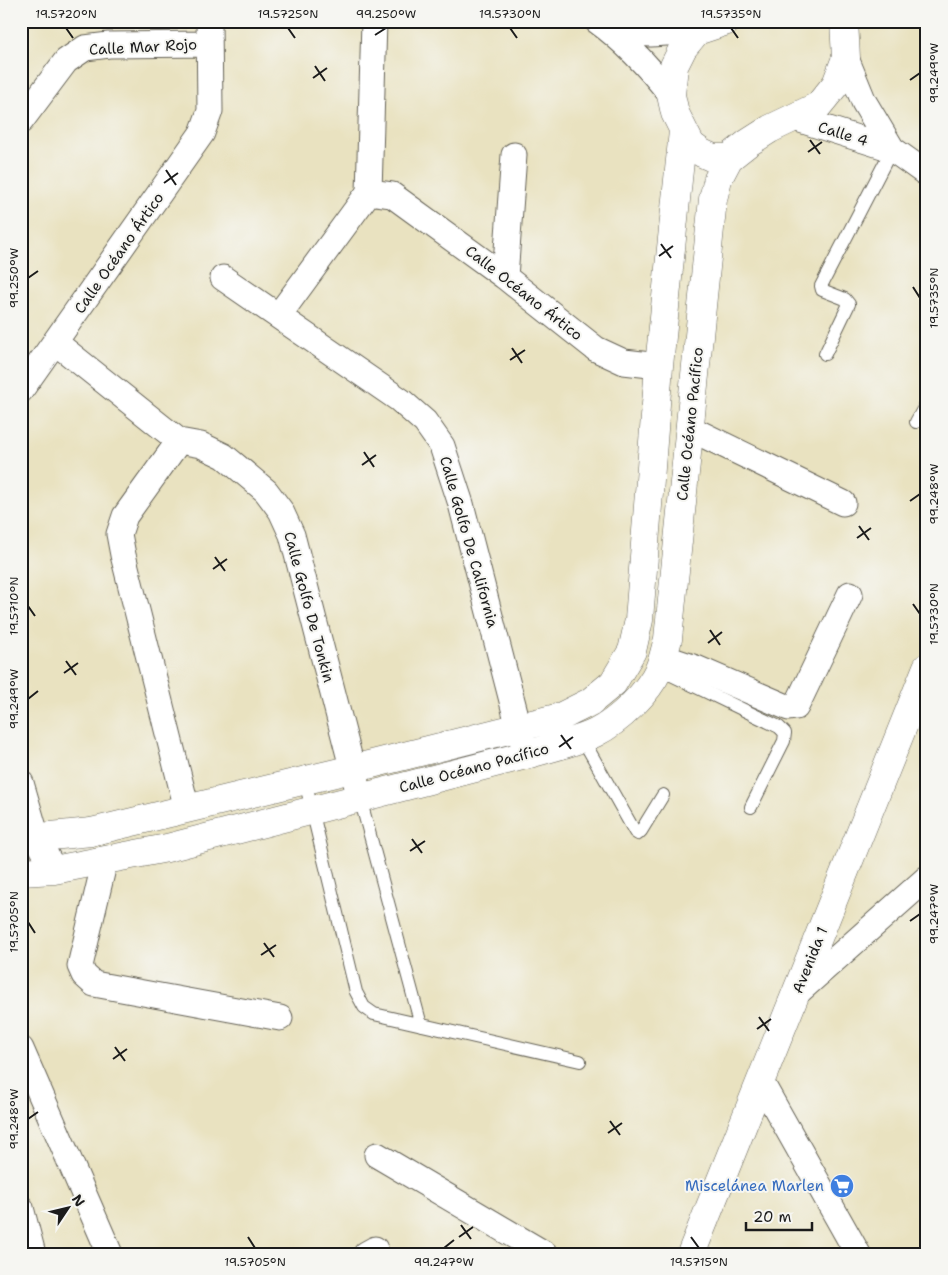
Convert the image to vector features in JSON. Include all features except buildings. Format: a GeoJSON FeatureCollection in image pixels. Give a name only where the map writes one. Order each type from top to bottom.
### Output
{"type":"FeatureCollection","features":[{"type":"Feature","properties":{"kind":"street"},"geometry":{"type":"LineString","coordinates":[[278,315],[369,192],[374,21]]}},
{"type":"Feature","properties":{"kind":"street"},"geometry":{"type":"LineString","coordinates":[[604,26],[651,34],[697,32],[727,21]]}},
{"type":"Feature","properties":{"kind":"street"},"geometry":{"type":"LineString","coordinates":[[697,32],[682,48],[674,66],[671,95],[675,113],[691,145],[713,158],[728,158],[770,128],[818,106],[836,84],[846,58],[844,21]]}},
{"type":"Feature","properties":{"kind":"street"},"geometry":{"type":"LineString","coordinates":[[604,26],[644,62],[671,95]]}},
{"type":"Feature","properties":{"kind":"street","name":"Calle Océano Ártico"},"geometry":{"type":"LineString","coordinates":[[21,390],[56,343],[202,133],[210,111],[209,33]]}},
{"type":"Feature","properties":{"kind":"street","name":"Calle Mar Rojo"},"geometry":{"type":"LineString","coordinates":[[21,121],[66,61],[85,48],[209,33]]}},
{"type":"Feature","properties":{"kind":"street","name":"Calle 4"},"geometry":{"type":"LineString","coordinates":[[846,58],[864,102],[892,149]]}},
{"type":"Feature","properties":{"kind":"street","name":"Calle 4"},"geometry":{"type":"LineString","coordinates":[[794,118],[892,149],[927,174]]}},
{"type":"Feature","properties":{"kind":"street","name":"Calle Océano Pacífico"},"geometry":{"type":"LineString","coordinates":[[29,839],[91,832],[187,810],[560,717],[590,702],[612,683],[632,651],[639,620],[659,366],[683,131]]}},
{"type":"Feature","properties":{"kind":"street"},"geometry":{"type":"LineString","coordinates":[[505,277],[514,155]]}},
{"type":"Feature","properties":{"kind":"street","name":"Calle Océano Pacífico"},"geometry":{"type":"LineString","coordinates":[[21,872],[54,870],[167,848],[562,745],[596,732],[622,715],[642,695],[661,663],[668,639],[713,199],[718,179],[728,158]]}},
{"type":"Feature","properties":{"kind":"street","name":"Calle Océano Ártico"},"geometry":{"type":"LineString","coordinates":[[369,192],[392,195],[505,277],[596,349],[624,362],[659,366]]}},
{"type":"Feature","properties":{"kind":"street","name":"Calle Golfo De California"},"geometry":{"type":"LineString","coordinates":[[223,278],[400,400],[425,422],[442,446],[461,504],[526,755]]}},
{"type":"Feature","properties":{"kind":"street","name":"Calle Golfo De Tonkin"},"geometry":{"type":"LineString","coordinates":[[56,343],[179,441],[201,445],[224,456],[266,490],[281,511],[292,535],[360,798]]}},
{"type":"Feature","properties":{"kind":"street"},"geometry":{"type":"LineString","coordinates":[[689,428],[843,503]]}},
{"type":"Feature","properties":{"kind":"street"},"geometry":{"type":"LineString","coordinates":[[179,441],[125,516],[119,534],[125,565],[187,810]]}},
{"type":"Feature","properties":{"kind":"street"},"geometry":{"type":"LineString","coordinates":[[653,453],[687,456]]}},
{"type":"Feature","properties":{"kind":"street"},"geometry":{"type":"LineString","coordinates":[[661,663],[696,668],[789,708],[796,708],[850,594]]}},
{"type":"Feature","properties":{"kind":"street","name":"Avenida 1"},"geometry":{"type":"LineString","coordinates":[[697,1250],[761,1082],[927,667]]}},
{"type":"Feature","properties":{"kind":"street"},"geometry":{"type":"LineString","coordinates":[[21,783],[29,839],[54,870]]}},
{"type":"Feature","properties":{"kind":"street"},"geometry":{"type":"LineString","coordinates":[[105,860],[80,966],[84,975],[94,984],[280,1018]]}},
{"type":"Feature","properties":{"kind":"street"},"geometry":{"type":"LineString","coordinates":[[796,994],[927,878]]}},
{"type":"Feature","properties":{"kind":"street"},"geometry":{"type":"LineString","coordinates":[[21,1049],[110,1254]]}},
{"type":"Feature","properties":{"kind":"street"},"geometry":{"type":"LineString","coordinates":[[761,1082],[858,1254]]}},
{"type":"Feature","properties":{"kind":"street"},"geometry":{"type":"LineString","coordinates":[[377,1155],[545,1254]]}},
{"type":"Feature","properties":{"kind":"street"},"geometry":{"type":"LineString","coordinates":[[21,1208],[33,1254]]}},
{"type":"Feature","properties":{"kind":"lane"},"geometry":{"type":"LineString","coordinates":[[825,354],[849,304],[845,299],[822,290],[821,286],[892,149]]}},
{"type":"Feature","properties":{"kind":"lane"},"geometry":{"type":"LineString","coordinates":[[916,422],[927,402]]}},
{"type":"Feature","properties":{"kind":"lane"},"geometry":{"type":"LineString","coordinates":[[661,663],[779,727],[785,733],[784,741],[751,807]]}},
{"type":"Feature","properties":{"kind":"lane"},"geometry":{"type":"LineString","coordinates":[[582,738],[635,832],[640,833],[663,795]]}},
{"type":"Feature","properties":{"kind":"lane"},"geometry":{"type":"LineString","coordinates":[[305,781],[356,992],[364,1007],[374,1014],[580,1061]]}},
{"type":"Feature","properties":{"kind":"lane"},"geometry":{"type":"LineString","coordinates":[[360,798],[421,1025]]}},
{"type":"Feature","properties":{"kind":"place","name":"Miscelánea Marlen"},"geometry":{"type":"Point","coordinates":[842,1186]}}]}
